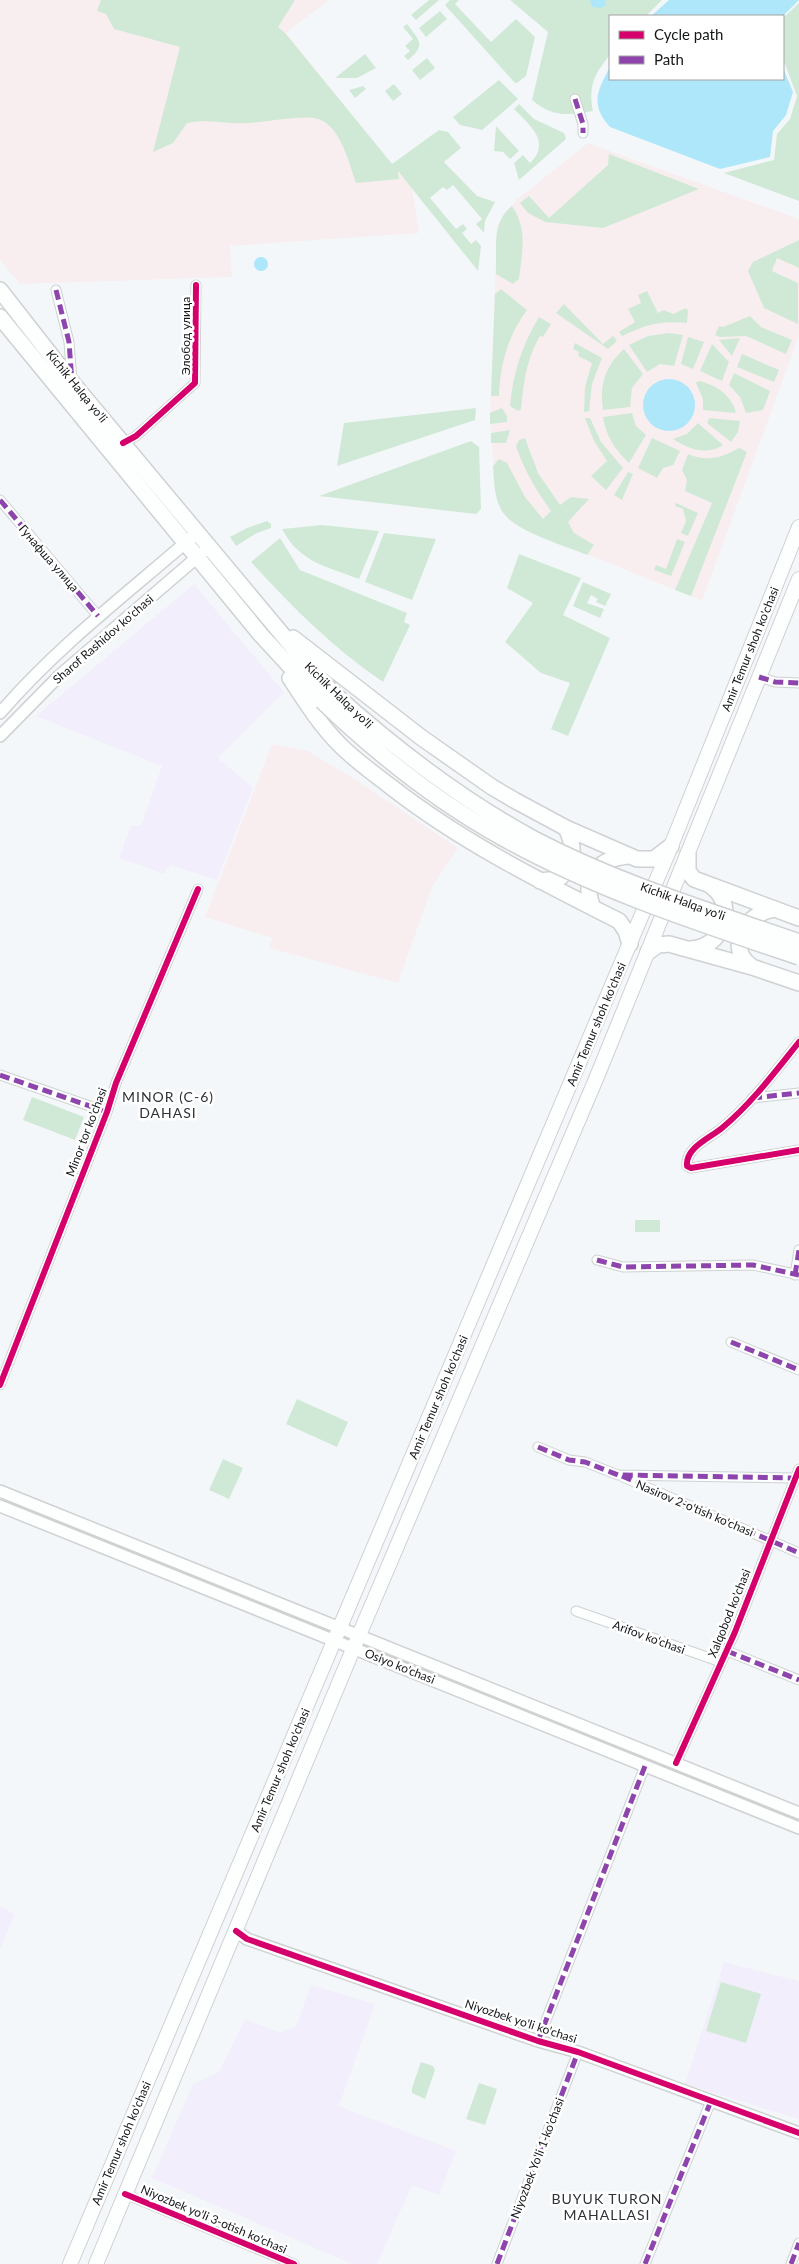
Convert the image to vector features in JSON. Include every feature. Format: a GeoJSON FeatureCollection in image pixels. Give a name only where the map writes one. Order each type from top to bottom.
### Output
{"type":"FeatureCollection","features":[{"type":"Feature","properties":{"kind":"highway","name":"Kichik Halqa yo'li"},"geometry":{"type":"LineString","coordinates":[[0,290],[72,382],[271,621],[327,696],[402,753],[484,810],[535,839],[642,886],[799,942]]}},
{"type":"Feature","properties":{"kind":"highway","name":"Kichik Halqa yo'li"},"geometry":{"type":"LineString","coordinates":[[0,317],[261,635],[327,696],[387,760],[448,804],[503,838],[555,864],[644,903],[799,957]]}},
{"type":"Feature","properties":{"kind":"highway"},"geometry":{"type":"LineString","coordinates":[[271,621],[422,738],[492,787],[566,828],[628,856],[643,860],[654,859],[670,846]]}},
{"type":"Feature","properties":{"kind":"highway"},"geometry":{"type":"LineString","coordinates":[[261,635],[309,707],[341,746],[368,769],[432,817],[538,880],[593,908],[623,926],[630,944]]}},
{"type":"Feature","properties":{"kind":"highway"},"geometry":{"type":"LineString","coordinates":[[538,880],[549,882],[558,879],[570,866],[573,846],[566,828]]}},
{"type":"Feature","properties":{"kind":"highway"},"geometry":{"type":"LineString","coordinates":[[688,854],[686,864],[689,874],[694,879],[799,918]]}},
{"type":"Feature","properties":{"kind":"highway"},"geometry":{"type":"LineString","coordinates":[[593,908],[588,891],[593,873],[608,861],[628,856]]}},
{"type":"Feature","properties":{"kind":"highway"},"geometry":{"type":"LineString","coordinates":[[689,949],[703,948],[712,943],[719,935],[723,925],[724,903],[717,891],[711,886]]}},
{"type":"Feature","properties":{"kind":"highway"},"geometry":{"type":"LineString","coordinates":[[752,967],[744,961],[739,952],[742,931],[756,914],[774,909]]}},
{"type":"Feature","properties":{"kind":"highway"},"geometry":{"type":"LineString","coordinates":[[648,952],[663,944],[689,949],[799,983]]}},
{"type":"Feature","properties":{"kind":"main road","name":"Sharof Rashidov ko'chasi"},"geometry":{"type":"LineString","coordinates":[[0,713],[45,664],[98,616],[198,532]]}},
{"type":"Feature","properties":{"kind":"main road","name":"Amir Temur shoh ko'chasi"},"geometry":{"type":"LineString","coordinates":[[70,2264],[630,944],[798,533]]}},
{"type":"Feature","properties":{"kind":"main road","name":"Sharof Rashidov ko'chasi"},"geometry":{"type":"LineString","coordinates":[[0,736],[59,676],[209,546]]}},
{"type":"Feature","properties":{"kind":"main road","name":"Amir Temur shoh ko'chasi"},"geometry":{"type":"LineString","coordinates":[[96,2264],[648,952],[799,579]]}},
{"type":"Feature","properties":{"kind":"main road"},"geometry":{"type":"LineString","coordinates":[[553,1127],[572,1134]]}},
{"type":"Feature","properties":{"kind":"main road"},"geometry":{"type":"LineString","coordinates":[[412,1459],[420,1466],[432,1465]]}},
{"type":"Feature","properties":{"kind":"main road","name":"Osiyo ko'chasi"},"geometry":{"type":"LineString","coordinates":[[0,1491],[338,1634]]}},
{"type":"Feature","properties":{"kind":"main road","name":"Osiyo ko'chasi"},"geometry":{"type":"LineString","coordinates":[[0,1506],[676,1763],[799,1813]]}},
{"type":"Feature","properties":{"kind":"main road","name":"Osiyo ko'chasi"},"geometry":{"type":"LineString","coordinates":[[357,1641],[645,1766],[799,1828]]}},
{"type":"Feature","properties":{"kind":"main road","name":"Niyozbek yo'li ko'chasi"},"geometry":{"type":"LineString","coordinates":[[216,1920],[247,1939],[538,2042],[578,2052],[799,2133]]}},
{"type":"Feature","properties":{"kind":"main road"},"geometry":{"type":"LineString","coordinates":[[153,2069],[164,2070],[174,2078]]}},
{"type":"Feature","properties":{"kind":"street"},"geometry":{"type":"LineString","coordinates":[[574,99],[583,124],[584,134]]}},
{"type":"Feature","properties":{"kind":"street","name":"Элобод улица"},"geometry":{"type":"LineString","coordinates":[[123,443],[136,436],[195,383],[196,285]]}},
{"type":"Feature","properties":{"kind":"street"},"geometry":{"type":"LineString","coordinates":[[56,290],[70,349],[72,382]]}},
{"type":"Feature","properties":{"kind":"street","name":"Гунафша улица"},"geometry":{"type":"LineString","coordinates":[[0,500],[98,616]]}},
{"type":"Feature","properties":{"kind":"street"},"geometry":{"type":"LineString","coordinates":[[759,677],[776,682],[799,683]]}},
{"type":"Feature","properties":{"kind":"street","name":"Minor tor ko'chasi"},"geometry":{"type":"LineString","coordinates":[[0,1385],[138,1030],[198,889]]}},
{"type":"Feature","properties":{"kind":"street"},"geometry":{"type":"LineString","coordinates":[[799,1042],[752,1098],[723,1128],[692,1150],[686,1162],[687,1166],[691,1168],[799,1150]]}},
{"type":"Feature","properties":{"kind":"street"},"geometry":{"type":"LineString","coordinates":[[0,1075],[107,1112]]}},
{"type":"Feature","properties":{"kind":"street"},"geometry":{"type":"LineString","coordinates":[[752,1098],[799,1093]]}},
{"type":"Feature","properties":{"kind":"street"},"geometry":{"type":"LineString","coordinates":[[597,1260],[623,1267],[753,1265],[797,1275],[799,1250]]}},
{"type":"Feature","properties":{"kind":"street"},"geometry":{"type":"LineString","coordinates":[[730,1342],[799,1370]]}},
{"type":"Feature","properties":{"kind":"street"},"geometry":{"type":"LineString","coordinates":[[538,1447],[571,1461],[585,1462],[618,1475],[795,1478]]}},
{"type":"Feature","properties":{"kind":"street","name":"Xalqobod ko'chasi"},"geometry":{"type":"LineString","coordinates":[[676,1763],[726,1651],[799,1468]]}},
{"type":"Feature","properties":{"kind":"street","name":"Nasirov 2-o'tish ko'chasi"},"geometry":{"type":"LineString","coordinates":[[618,1475],[799,1553]]}},
{"type":"Feature","properties":{"kind":"street","name":"Arifov ko‘chasi"},"geometry":{"type":"LineString","coordinates":[[576,1611],[721,1662]]}},
{"type":"Feature","properties":{"kind":"street"},"geometry":{"type":"LineString","coordinates":[[726,1651],[799,1680]]}},
{"type":"Feature","properties":{"kind":"street"},"geometry":{"type":"LineString","coordinates":[[538,2042],[645,1766]]}},
{"type":"Feature","properties":{"kind":"street","name":"Niyozbek Yo'li 1-ko'chasi"},"geometry":{"type":"LineString","coordinates":[[497,2264],[578,2052]]}},
{"type":"Feature","properties":{"kind":"street"},"geometry":{"type":"LineString","coordinates":[[645,2264],[711,2101]]}},
{"type":"Feature","properties":{"kind":"street","name":"Niyozbek yo'li 3-otish ko'chasi"},"geometry":{"type":"LineString","coordinates":[[125,2194],[294,2264]]}},
{"type":"Feature","properties":{"kind":"street"},"geometry":{"type":"LineString","coordinates":[[791,2264],[799,2243]]}},
{"type":"Feature","properties":{"kind":"shaded area"},"geometry":{"type":"Polygon","coordinates":[[[0,0],[329,0],[286,33],[412,188],[419,233],[230,246],[232,277],[20,284],[0,260],[0,0]]]}},
{"type":"Feature","properties":{"kind":"shaded area"},"geometry":{"type":"Polygon","coordinates":[[[588,143],[799,219],[799,336],[702,601],[520,527],[510,521],[502,511],[495,488],[490,413],[497,225],[516,200],[588,143]]]}},
{"type":"Feature","properties":{"kind":"shaded area"},"geometry":{"type":"Polygon","coordinates":[[[194,584],[284,692],[218,758],[253,788],[217,880],[170,865],[164,874],[119,858],[131,825],[141,826],[162,766],[36,716],[194,584]]]}},
{"type":"Feature","properties":{"kind":"shaded area"},"geometry":{"type":"Polygon","coordinates":[[[272,744],[308,751],[359,782],[458,848],[432,887],[398,983],[269,948],[272,938],[205,917],[272,744]]]}},
{"type":"Feature","properties":{"kind":"shaded area"},"geometry":{"type":"Polygon","coordinates":[[[0,1906],[15,1914],[0,1949],[0,1906]]]}},
{"type":"Feature","properties":{"kind":"shaded area"},"geometry":{"type":"Polygon","coordinates":[[[724,1962],[799,1981],[799,2119],[685,2084],[724,1962]]]}},
{"type":"Feature","properties":{"kind":"shaded area"},"geometry":{"type":"Polygon","coordinates":[[[311,1985],[375,2004],[339,2106],[456,2151],[439,2195],[412,2185],[377,2264],[352,2264],[152,2178],[193,2084],[219,2072],[245,2019],[281,2033],[296,2026],[311,1985]]]}},
{"type":"Feature","properties":{"kind":"green space"},"geometry":{"type":"Polygon","coordinates":[[[101,0],[295,0],[278,27],[285,33],[392,164],[439,130],[448,132],[461,148],[444,162],[477,196],[495,202],[485,221],[484,233],[476,224],[482,219],[453,185],[447,190],[443,187],[430,198],[456,229],[463,224],[467,229],[462,233],[471,244],[476,240],[481,246],[478,271],[398,171],[399,179],[356,183],[342,144],[331,127],[323,121],[314,118],[291,118],[241,123],[202,121],[187,123],[173,143],[153,152],[180,47],[114,29],[106,14],[97,11],[101,0]]]}},
{"type":"Feature","properties":{"kind":"green space"},"geometry":{"type":"Polygon","coordinates":[[[429,0],[439,0],[416,20],[411,15],[429,0]]]}},
{"type":"Feature","properties":{"kind":"green space"},"geometry":{"type":"Polygon","coordinates":[[[450,0],[459,0],[455,4],[491,42],[516,19],[535,37],[526,76],[517,83],[514,82],[445,5],[450,0]]]}},
{"type":"Feature","properties":{"kind":"green space"},"geometry":{"type":"Polygon","coordinates":[[[510,0],[662,0],[647,15],[609,15],[609,56],[600,68],[594,81],[591,95],[593,111],[561,114],[547,110],[532,100],[548,32],[510,0]]]}},
{"type":"Feature","properties":{"kind":"green space"},"geometry":{"type":"Polygon","coordinates":[[[799,3],[799,201],[724,173],[774,160],[777,134],[790,119],[797,96],[784,62],[784,17],[799,3]]]}},
{"type":"Feature","properties":{"kind":"green space"},"geometry":{"type":"Polygon","coordinates":[[[440,11],[447,19],[426,37],[419,28],[440,11]]]}},
{"type":"Feature","properties":{"kind":"green space"},"geometry":{"type":"Polygon","coordinates":[[[407,24],[419,43],[414,55],[408,60],[404,56],[410,51],[405,46],[413,39],[403,27],[407,24]]]}},
{"type":"Feature","properties":{"kind":"green space"},"geometry":{"type":"Polygon","coordinates":[[[365,54],[376,68],[357,78],[335,78],[365,54]]]}},
{"type":"Feature","properties":{"kind":"green space"},"geometry":{"type":"Polygon","coordinates":[[[427,58],[435,68],[420,80],[412,70],[427,58]]]}},
{"type":"Feature","properties":{"kind":"green space"},"geometry":{"type":"Polygon","coordinates":[[[499,80],[518,99],[482,130],[460,125],[453,117],[499,80]]]}},
{"type":"Feature","properties":{"kind":"green space"},"geometry":{"type":"Polygon","coordinates":[[[394,84],[402,94],[393,101],[385,91],[394,84]]]}},
{"type":"Feature","properties":{"kind":"green space"},"geometry":{"type":"Polygon","coordinates":[[[363,86],[366,89],[355,98],[349,90],[363,86]]]}},
{"type":"Feature","properties":{"kind":"green space"},"geometry":{"type":"Polygon","coordinates":[[[519,104],[534,119],[564,133],[566,139],[519,180],[514,163],[523,155],[530,163],[539,148],[539,140],[531,127],[514,109],[519,104]]]}},
{"type":"Feature","properties":{"kind":"green space"},"geometry":{"type":"Polygon","coordinates":[[[496,126],[519,151],[510,159],[503,152],[494,151],[496,126]]]}},
{"type":"Feature","properties":{"kind":"green space"},"geometry":{"type":"Polygon","coordinates":[[[609,154],[699,189],[603,228],[545,222],[528,213],[520,203],[529,196],[549,218],[608,165],[609,154]]]}},
{"type":"Feature","properties":{"kind":"green space"},"geometry":{"type":"Polygon","coordinates":[[[512,206],[520,223],[523,241],[519,279],[513,284],[496,274],[496,237],[498,228],[505,213],[512,206]]]}},
{"type":"Feature","properties":{"kind":"green space"},"geometry":{"type":"Polygon","coordinates":[[[799,240],[799,268],[777,258],[772,271],[798,283],[798,324],[764,308],[748,271],[753,262],[799,240]]]}},
{"type":"Feature","properties":{"kind":"green space"},"geometry":{"type":"Polygon","coordinates":[[[501,289],[527,310],[520,320],[506,351],[501,373],[499,396],[491,396],[495,294],[501,289]]]}},
{"type":"Feature","properties":{"kind":"green space"},"geometry":{"type":"Polygon","coordinates":[[[647,291],[658,313],[664,310],[673,314],[686,308],[688,311],[687,323],[669,322],[653,324],[622,336],[619,332],[635,322],[628,309],[641,303],[638,295],[647,291]]]}},
{"type":"Feature","properties":{"kind":"green space"},"geometry":{"type":"Polygon","coordinates":[[[564,304],[603,344],[613,336],[617,341],[608,349],[556,313],[564,304]]]}},
{"type":"Feature","properties":{"kind":"green space"},"geometry":{"type":"Polygon","coordinates":[[[750,316],[761,327],[792,340],[786,354],[746,336],[720,337],[715,335],[719,326],[723,327],[750,316]]]}},
{"type":"Feature","properties":{"kind":"green space"},"geometry":{"type":"Polygon","coordinates":[[[539,317],[551,324],[543,337],[540,336],[535,345],[525,380],[521,409],[518,411],[510,406],[513,382],[523,349],[539,317]]]}},
{"type":"Feature","properties":{"kind":"green space"},"geometry":{"type":"Polygon","coordinates":[[[669,333],[683,335],[674,366],[660,364],[647,372],[629,345],[648,336],[669,333]]]}},
{"type":"Feature","properties":{"kind":"green space"},"geometry":{"type":"Polygon","coordinates":[[[688,337],[704,342],[693,369],[681,364],[688,337]]]}},
{"type":"Feature","properties":{"kind":"green space"},"geometry":{"type":"Polygon","coordinates":[[[740,338],[732,356],[719,340],[740,338]]]}},
{"type":"Feature","properties":{"kind":"green space"},"geometry":{"type":"Polygon","coordinates":[[[575,343],[602,358],[592,384],[589,411],[584,412],[585,387],[592,363],[578,356],[579,352],[573,349],[575,343]]]}},
{"type":"Feature","properties":{"kind":"green space"},"geometry":{"type":"Polygon","coordinates":[[[712,344],[729,362],[722,381],[700,371],[712,344]]]}},
{"type":"Feature","properties":{"kind":"green space"},"geometry":{"type":"Polygon","coordinates":[[[624,349],[643,374],[632,388],[630,407],[603,410],[602,392],[605,376],[612,362],[624,349]]]}},
{"type":"Feature","properties":{"kind":"green space"},"geometry":{"type":"Polygon","coordinates":[[[742,354],[779,370],[774,382],[737,367],[742,354]]]}},
{"type":"Feature","properties":{"kind":"green space"},"geometry":{"type":"Polygon","coordinates":[[[734,373],[770,391],[763,410],[746,413],[740,397],[729,385],[734,373]]]}},
{"type":"Feature","properties":{"kind":"green space"},"geometry":{"type":"Polygon","coordinates":[[[699,381],[717,388],[727,396],[736,413],[703,410],[703,399],[696,383],[699,381]]]}},
{"type":"Feature","properties":{"kind":"green space"},"geometry":{"type":"Polygon","coordinates":[[[476,408],[475,420],[337,466],[344,423],[476,408]]]}},
{"type":"Feature","properties":{"kind":"green space"},"geometry":{"type":"Polygon","coordinates":[[[502,408],[507,416],[507,422],[490,424],[490,413],[502,408]]]}},
{"type":"Feature","properties":{"kind":"green space"},"geometry":{"type":"Polygon","coordinates":[[[632,413],[636,426],[646,435],[629,463],[612,442],[606,430],[603,417],[632,413]]]}},
{"type":"Feature","properties":{"kind":"green space"},"geometry":{"type":"Polygon","coordinates":[[[585,418],[590,418],[601,442],[623,468],[606,490],[591,476],[607,461],[594,441],[585,418]]]}},
{"type":"Feature","properties":{"kind":"green space"},"geometry":{"type":"Polygon","coordinates":[[[709,418],[740,421],[738,432],[731,442],[707,423],[709,418]]]}},
{"type":"Feature","properties":{"kind":"green space"},"geometry":{"type":"Polygon","coordinates":[[[698,423],[723,445],[704,451],[685,446],[673,439],[687,434],[698,423]]]}},
{"type":"Feature","properties":{"kind":"green space"},"geometry":{"type":"Polygon","coordinates":[[[510,430],[506,443],[491,443],[491,433],[510,430]]]}},
{"type":"Feature","properties":{"kind":"green space"},"geometry":{"type":"Polygon","coordinates":[[[525,438],[538,473],[560,505],[571,497],[589,499],[568,522],[574,533],[594,545],[587,555],[517,525],[508,518],[499,506],[494,483],[493,466],[499,459],[507,463],[525,497],[543,519],[551,511],[531,480],[516,446],[519,440],[525,438]]]}},
{"type":"Feature","properties":{"kind":"green space"},"geometry":{"type":"Polygon","coordinates":[[[652,438],[680,451],[673,465],[663,468],[657,478],[638,468],[652,438]]]}},
{"type":"Feature","properties":{"kind":"green space"},"geometry":{"type":"Polygon","coordinates":[[[471,441],[479,447],[481,509],[476,514],[319,496],[471,441]]]}},
{"type":"Feature","properties":{"kind":"green space"},"geometry":{"type":"Polygon","coordinates":[[[739,448],[747,452],[691,596],[675,590],[712,503],[685,491],[687,480],[682,470],[688,454],[702,458],[714,458],[739,448]]]}},
{"type":"Feature","properties":{"kind":"green space"},"geometry":{"type":"Polygon","coordinates":[[[628,472],[633,474],[622,500],[614,495],[628,472]]]}},
{"type":"Feature","properties":{"kind":"green space"},"geometry":{"type":"Polygon","coordinates":[[[676,503],[698,513],[688,536],[681,533],[686,521],[683,509],[675,506],[676,503]]]}},
{"type":"Feature","properties":{"kind":"green space"},"geometry":{"type":"Polygon","coordinates":[[[267,521],[271,524],[271,528],[257,533],[236,546],[230,537],[247,528],[267,521]]]}},
{"type":"Feature","properties":{"kind":"green space"},"geometry":{"type":"Polygon","coordinates":[[[322,525],[379,531],[359,579],[315,562],[297,549],[282,529],[322,525]]]}},
{"type":"Feature","properties":{"kind":"green space"},"geometry":{"type":"Polygon","coordinates":[[[384,533],[436,539],[412,600],[365,582],[384,533]]]}},
{"type":"Feature","properties":{"kind":"green space"},"geometry":{"type":"Polygon","coordinates":[[[280,538],[300,570],[407,613],[404,622],[410,625],[383,682],[330,641],[251,562],[280,538]]]}},
{"type":"Feature","properties":{"kind":"green space"},"geometry":{"type":"Polygon","coordinates":[[[677,539],[685,542],[671,576],[654,570],[656,565],[666,569],[677,539]]]}},
{"type":"Feature","properties":{"kind":"green space"},"geometry":{"type":"Polygon","coordinates":[[[519,554],[581,578],[563,615],[610,638],[568,736],[551,729],[570,683],[541,673],[505,642],[533,603],[507,588],[519,554]]]}},
{"type":"Feature","properties":{"kind":"green space"},"geometry":{"type":"Polygon","coordinates":[[[583,582],[611,594],[605,606],[596,602],[598,599],[591,595],[587,603],[604,609],[600,618],[573,606],[583,582]]]}},
{"type":"Feature","properties":{"kind":"green space"},"geometry":{"type":"Polygon","coordinates":[[[32,1097],[84,1117],[75,1140],[23,1120],[32,1097]]]}},
{"type":"Feature","properties":{"kind":"green space"},"geometry":{"type":"Polygon","coordinates":[[[635,1220],[660,1220],[660,1232],[635,1232],[635,1220]]]}},
{"type":"Feature","properties":{"kind":"green space"},"geometry":{"type":"Polygon","coordinates":[[[297,1399],[348,1422],[337,1447],[286,1424],[297,1399]]]}},
{"type":"Feature","properties":{"kind":"green space"},"geometry":{"type":"Polygon","coordinates":[[[223,1459],[243,1468],[229,1499],[209,1490],[223,1459]]]}},
{"type":"Feature","properties":{"kind":"green space"},"geometry":{"type":"Polygon","coordinates":[[[721,1982],[761,1994],[746,2043],[706,2031],[721,1982]]]}},
{"type":"Feature","properties":{"kind":"green space"},"geometry":{"type":"Polygon","coordinates":[[[421,2062],[433,2066],[435,2070],[425,2099],[412,2093],[421,2062]]]}},
{"type":"Feature","properties":{"kind":"green space"},"geometry":{"type":"Polygon","coordinates":[[[479,2083],[497,2089],[485,2125],[466,2119],[479,2083]]]}},
{"type":"Feature","properties":{"kind":"water"},"geometry":{"type":"Polygon","coordinates":[[[590,0],[606,0],[605,6],[600,8],[592,7],[590,0]]]}},
{"type":"Feature","properties":{"kind":"water"},"geometry":{"type":"Polygon","coordinates":[[[669,0],[799,0],[784,15],[652,15],[669,0]]]}},
{"type":"Feature","properties":{"kind":"water"},"geometry":{"type":"Polygon","coordinates":[[[609,69],[609,80],[784,80],[784,70],[793,92],[786,115],[773,131],[770,157],[720,169],[610,127],[600,112],[598,105],[599,91],[609,69]]]}},
{"type":"Feature","properties":{"kind":"water"},"geometry":{"type":"Polygon","coordinates":[[[261,257],[266,259],[268,264],[266,269],[261,271],[256,269],[254,264],[256,259],[261,257]]]}},
{"type":"Feature","properties":{"kind":"water"},"geometry":{"type":"Polygon","coordinates":[[[664,379],[674,379],[688,386],[695,400],[695,410],[688,424],[674,431],[664,431],[654,427],[647,420],[643,410],[643,400],[647,390],[654,383],[664,379]]]}},
{"type":"Feature","properties":{"kind":"marked path"},"geometry":{"type":"LineString","coordinates":[[575,99],[583,124],[583,133]]}},
{"type":"Feature","properties":{"kind":"marked path"},"geometry":{"type":"LineString","coordinates":[[56,290],[69,342],[72,382]]}},
{"type":"Feature","properties":{"kind":"marked path"},"geometry":{"type":"LineString","coordinates":[[0,500],[98,616]]}},
{"type":"Feature","properties":{"kind":"marked path"},"geometry":{"type":"LineString","coordinates":[[759,677],[775,682],[799,683]]}},
{"type":"Feature","properties":{"kind":"marked path"},"geometry":{"type":"LineString","coordinates":[[0,1075],[107,1112]]}},
{"type":"Feature","properties":{"kind":"marked path"},"geometry":{"type":"LineString","coordinates":[[752,1098],[799,1093]]}},
{"type":"Feature","properties":{"kind":"marked path"},"geometry":{"type":"LineString","coordinates":[[795,1275],[799,1250]]}},
{"type":"Feature","properties":{"kind":"marked path"},"geometry":{"type":"LineString","coordinates":[[597,1260],[623,1267],[753,1265],[799,1275]]}},
{"type":"Feature","properties":{"kind":"marked path"},"geometry":{"type":"LineString","coordinates":[[731,1342],[799,1370]]}},
{"type":"Feature","properties":{"kind":"marked path"},"geometry":{"type":"LineString","coordinates":[[538,1447],[569,1460],[585,1462],[618,1475],[795,1478]]}},
{"type":"Feature","properties":{"kind":"marked path"},"geometry":{"type":"LineString","coordinates":[[622,1476],[799,1553]]}},
{"type":"Feature","properties":{"kind":"marked path"},"geometry":{"type":"LineString","coordinates":[[727,1651],[799,1680]]}},
{"type":"Feature","properties":{"kind":"marked path"},"geometry":{"type":"LineString","coordinates":[[538,2041],[645,1766]]}},
{"type":"Feature","properties":{"kind":"marked path"},"geometry":{"type":"LineString","coordinates":[[497,2264],[578,2052]]}},
{"type":"Feature","properties":{"kind":"marked path"},"geometry":{"type":"LineString","coordinates":[[645,2264],[711,2101]]}},
{"type":"Feature","properties":{"kind":"marked path"},"geometry":{"type":"LineString","coordinates":[[791,2264],[799,2243]]}},
{"type":"Feature","properties":{"kind":"cycle path"},"geometry":{"type":"LineString","coordinates":[[123,443],[136,436],[195,383],[196,285]]}},
{"type":"Feature","properties":{"kind":"cycle path"},"geometry":{"type":"LineString","coordinates":[[0,1385],[107,1112],[116,1083],[198,889]]}},
{"type":"Feature","properties":{"kind":"cycle path"},"geometry":{"type":"LineString","coordinates":[[799,1042],[743,1109],[694,1149],[687,1160],[687,1166],[691,1168],[799,1150]]}},
{"type":"Feature","properties":{"kind":"cycle path"},"geometry":{"type":"LineString","coordinates":[[676,1763],[735,1632],[799,1469]]}},
{"type":"Feature","properties":{"kind":"cycle path"},"geometry":{"type":"LineString","coordinates":[[236,1931],[247,1939],[538,2041],[578,2052],[799,2133]]}},
{"type":"Feature","properties":{"kind":"cycle path"},"geometry":{"type":"LineString","coordinates":[[125,2194],[294,2264]]}},
{"type":"Feature","properties":{"kind":"district","name":"MINOR (C-6) DAHASI"},"geometry":{"type":"Point","coordinates":[168,1104]}},
{"type":"Feature","properties":{"kind":"district","name":"BUYUK TURON MAHALLASI"},"geometry":{"type":"Point","coordinates":[607,2206]}}]}
